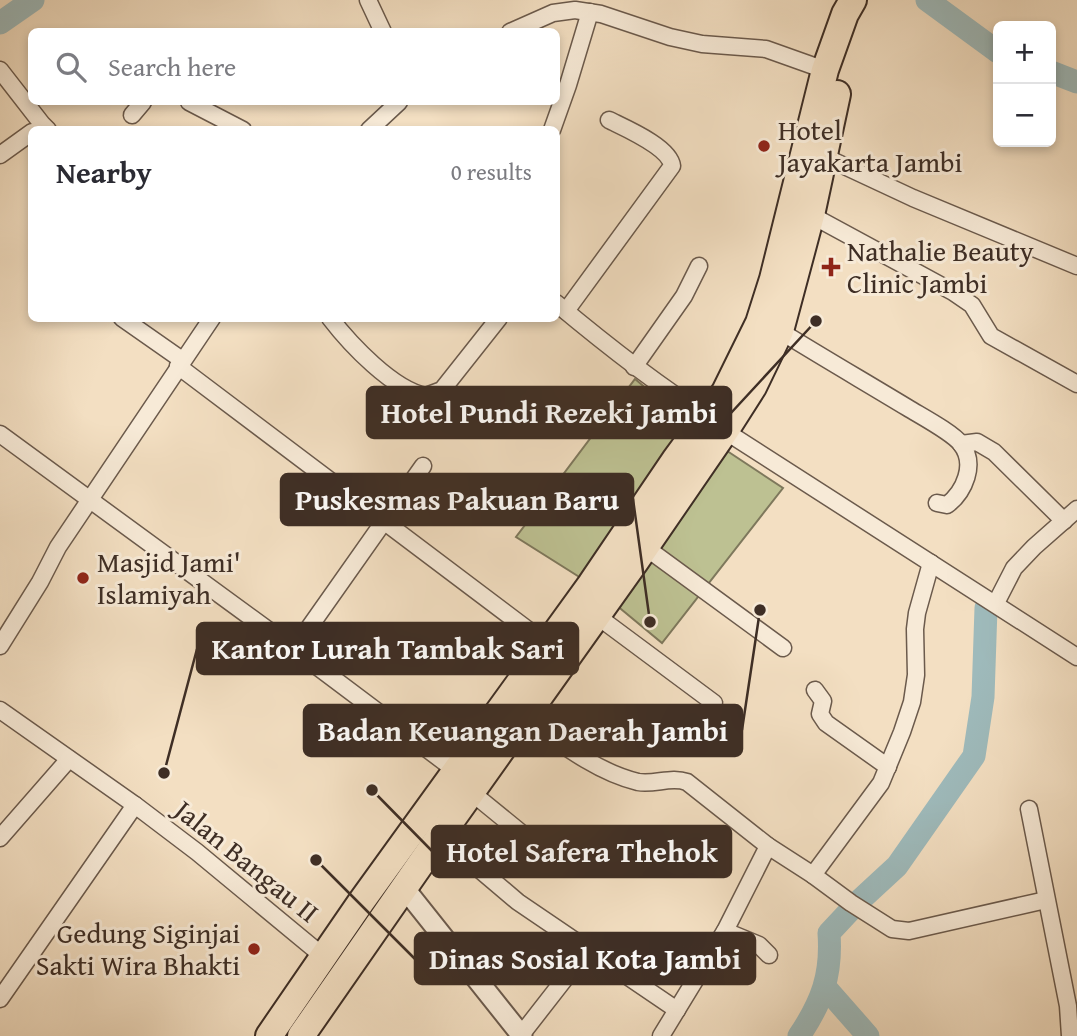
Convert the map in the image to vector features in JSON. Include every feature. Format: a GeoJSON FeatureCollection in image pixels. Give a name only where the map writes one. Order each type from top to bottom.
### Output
{"type":"FeatureCollection","features":[{"type":"Feature","properties":{"kind":"highway"},"geometry":{"type":"LineString","coordinates":[[290,1029],[405,889],[597,617],[632,552],[675,460],[717,424],[753,387],[780,331],[811,215],[823,156],[825,70],[845,14],[853,0]]}},
{"type":"Feature","properties":{"kind":"highway"},"geometry":{"type":"LineString","coordinates":[[717,424],[760,323],[823,109],[858,24],[873,0]]}},
{"type":"Feature","properties":{"kind":"highway"},"geometry":{"type":"LineString","coordinates":[[290,1029],[324,957],[455,770],[548,645],[632,552]]}},
{"type":"Feature","properties":{"kind":"street"},"geometry":{"type":"LineString","coordinates":[[368,0],[381,28]]}},
{"type":"Feature","properties":{"kind":"street"},"geometry":{"type":"LineString","coordinates":[[519,28],[553,13],[597,9],[670,37],[702,44],[766,49],[825,70]]}},
{"type":"Feature","properties":{"kind":"street"},"geometry":{"type":"LineString","coordinates":[[553,126],[597,9]]}},
{"type":"Feature","properties":{"kind":"street"},"geometry":{"type":"LineString","coordinates":[[0,70],[37,126]]}},
{"type":"Feature","properties":{"kind":"street"},"geometry":{"type":"LineString","coordinates":[[132,115],[140,105]]}},
{"type":"Feature","properties":{"kind":"street"},"geometry":{"type":"LineString","coordinates":[[195,105],[235,126]]}},
{"type":"Feature","properties":{"kind":"street"},"geometry":{"type":"LineString","coordinates":[[373,126],[396,105]]}},
{"type":"Feature","properties":{"kind":"street"},"geometry":{"type":"LineString","coordinates":[[609,120],[643,137],[669,157],[672,166],[561,307],[634,367],[717,424],[1077,657]]}},
{"type":"Feature","properties":{"kind":"street"},"geometry":{"type":"LineString","coordinates":[[0,155],[28,136]]}},
{"type":"Feature","properties":{"kind":"street"},"geometry":{"type":"LineString","coordinates":[[823,156],[913,198],[1077,266]]}},
{"type":"Feature","properties":{"kind":"street"},"geometry":{"type":"LineString","coordinates":[[811,215],[953,292],[972,305],[991,335],[1077,384]]}},
{"type":"Feature","properties":{"kind":"street"},"geometry":{"type":"LineString","coordinates":[[634,367],[684,296],[699,265]]}},
{"type":"Feature","properties":{"kind":"street"},"geometry":{"type":"LineString","coordinates":[[127,322],[384,523],[548,645]]}},
{"type":"Feature","properties":{"kind":"street"},"geometry":{"type":"LineString","coordinates":[[0,646],[40,582],[58,547],[209,322]]}},
{"type":"Feature","properties":{"kind":"street"},"geometry":{"type":"LineString","coordinates":[[334,322],[380,370],[417,395],[426,396],[442,390],[496,322]]}},
{"type":"Feature","properties":{"kind":"street"},"geometry":{"type":"LineString","coordinates":[[780,331],[929,421],[961,444],[968,469],[965,483],[958,497],[947,505],[937,503]]}},
{"type":"Feature","properties":{"kind":"street"},"geometry":{"type":"LineString","coordinates":[[0,434],[295,649],[455,770]]}},
{"type":"Feature","properties":{"kind":"street"},"geometry":{"type":"LineString","coordinates":[[961,444],[977,442],[994,452],[1060,517]]}},
{"type":"Feature","properties":{"kind":"street"},"geometry":{"type":"LineString","coordinates":[[295,649],[423,466]]}},
{"type":"Feature","properties":{"kind":"street"},"geometry":{"type":"LineString","coordinates":[[996,603],[1014,568],[1060,517],[1077,509]]}},
{"type":"Feature","properties":{"kind":"street"},"geometry":{"type":"LineString","coordinates":[[632,552],[783,649]]}},
{"type":"Feature","properties":{"kind":"street"},"geometry":{"type":"LineString","coordinates":[[813,874],[869,800],[888,767],[912,702],[916,675],[915,629],[931,563]]}},
{"type":"Feature","properties":{"kind":"street"},"geometry":{"type":"LineString","coordinates":[[597,617],[714,703]]}},
{"type":"Feature","properties":{"kind":"street"},"geometry":{"type":"LineString","coordinates":[[815,690],[823,701],[820,714],[825,723],[888,767]]}},
{"type":"Feature","properties":{"kind":"street","name":"Jalan Bangau II"},"geometry":{"type":"LineString","coordinates":[[0,710],[197,852],[324,957]]}},
{"type":"Feature","properties":{"kind":"street"},"geometry":{"type":"LineString","coordinates":[[524,717],[612,774],[640,782],[674,779],[687,782],[768,846],[892,929],[902,931],[1046,900]]}},
{"type":"Feature","properties":{"kind":"street"},"geometry":{"type":"LineString","coordinates":[[0,838],[69,759]]}},
{"type":"Feature","properties":{"kind":"street"},"geometry":{"type":"LineString","coordinates":[[471,792],[547,854]]}},
{"type":"Feature","properties":{"kind":"street"},"geometry":{"type":"LineString","coordinates":[[0,999],[135,805]]}},
{"type":"Feature","properties":{"kind":"street"},"geometry":{"type":"LineString","coordinates":[[1030,808],[1046,900],[1072,1006],[1070,1036]]}},
{"type":"Feature","properties":{"kind":"street"},"geometry":{"type":"LineString","coordinates":[[440,836],[518,902],[677,1010]]}},
{"type":"Feature","properties":{"kind":"street"},"geometry":{"type":"LineString","coordinates":[[661,1036],[725,931],[768,846]]}},
{"type":"Feature","properties":{"kind":"street"},"geometry":{"type":"LineString","coordinates":[[405,889],[522,1035],[588,949]]}},
{"type":"Feature","properties":{"kind":"street"},"geometry":{"type":"LineString","coordinates":[[725,931],[759,945],[769,955]]}},
{"type":"Feature","properties":{"kind":"green space"},"geometry":{"type":"Polygon","coordinates":[[[635,379],[697,431],[783,488],[662,643],[592,585],[516,537],[635,379]]]}},
{"type":"Feature","properties":{"kind":"waterway"},"geometry":{"type":"LineString","coordinates":[[0,23],[33,0]]}},
{"type":"Feature","properties":{"kind":"waterway"},"geometry":{"type":"LineString","coordinates":[[927,0],[993,48]]}},
{"type":"Feature","properties":{"kind":"waterway"},"geometry":{"type":"LineString","coordinates":[[1056,74],[1077,82]]}},
{"type":"Feature","properties":{"kind":"waterway"},"geometry":{"type":"LineString","coordinates":[[799,1036],[824,987],[829,962],[829,933],[897,866],[974,756],[983,697],[986,608]]}},
{"type":"Feature","properties":{"kind":"waterway"},"geometry":{"type":"LineString","coordinates":[[825,987],[868,1036]]}},
{"type":"Feature","properties":{"kind":"place","name":"Hotel Jayakarta Jambi"},"geometry":{"type":"Point","coordinates":[764,146]}},
{"type":"Feature","properties":{"kind":"place","name":"Nathalie Beauty Clinic Jambi"},"geometry":{"type":"Point","coordinates":[831,267]}},
{"type":"Feature","properties":{"kind":"place","name":"Hotel Pundi Rezeki Jambi"},"geometry":{"type":"Point","coordinates":[816,321]}},
{"type":"Feature","properties":{"kind":"place","name":"Masjid Jami' Islamiyah"},"geometry":{"type":"Point","coordinates":[83,578]}},
{"type":"Feature","properties":{"kind":"place","name":"Badan Keuangan Daerah Jambi"},"geometry":{"type":"Point","coordinates":[760,610]}},
{"type":"Feature","properties":{"kind":"place","name":"Puskesmas Pakuan Baru"},"geometry":{"type":"Point","coordinates":[650,622]}},
{"type":"Feature","properties":{"kind":"place","name":"Kantor Lurah Tambak Sari"},"geometry":{"type":"Point","coordinates":[164,773]}},
{"type":"Feature","properties":{"kind":"place","name":"Hotel Safera Thehok"},"geometry":{"type":"Point","coordinates":[372,790]}},
{"type":"Feature","properties":{"kind":"place","name":"Dinas Sosial Kota Jambi"},"geometry":{"type":"Point","coordinates":[316,860]}},
{"type":"Feature","properties":{"kind":"place","name":"Gedung Siginjai Sakti Wira Bhakti"},"geometry":{"type":"Point","coordinates":[254,949]}}]}
